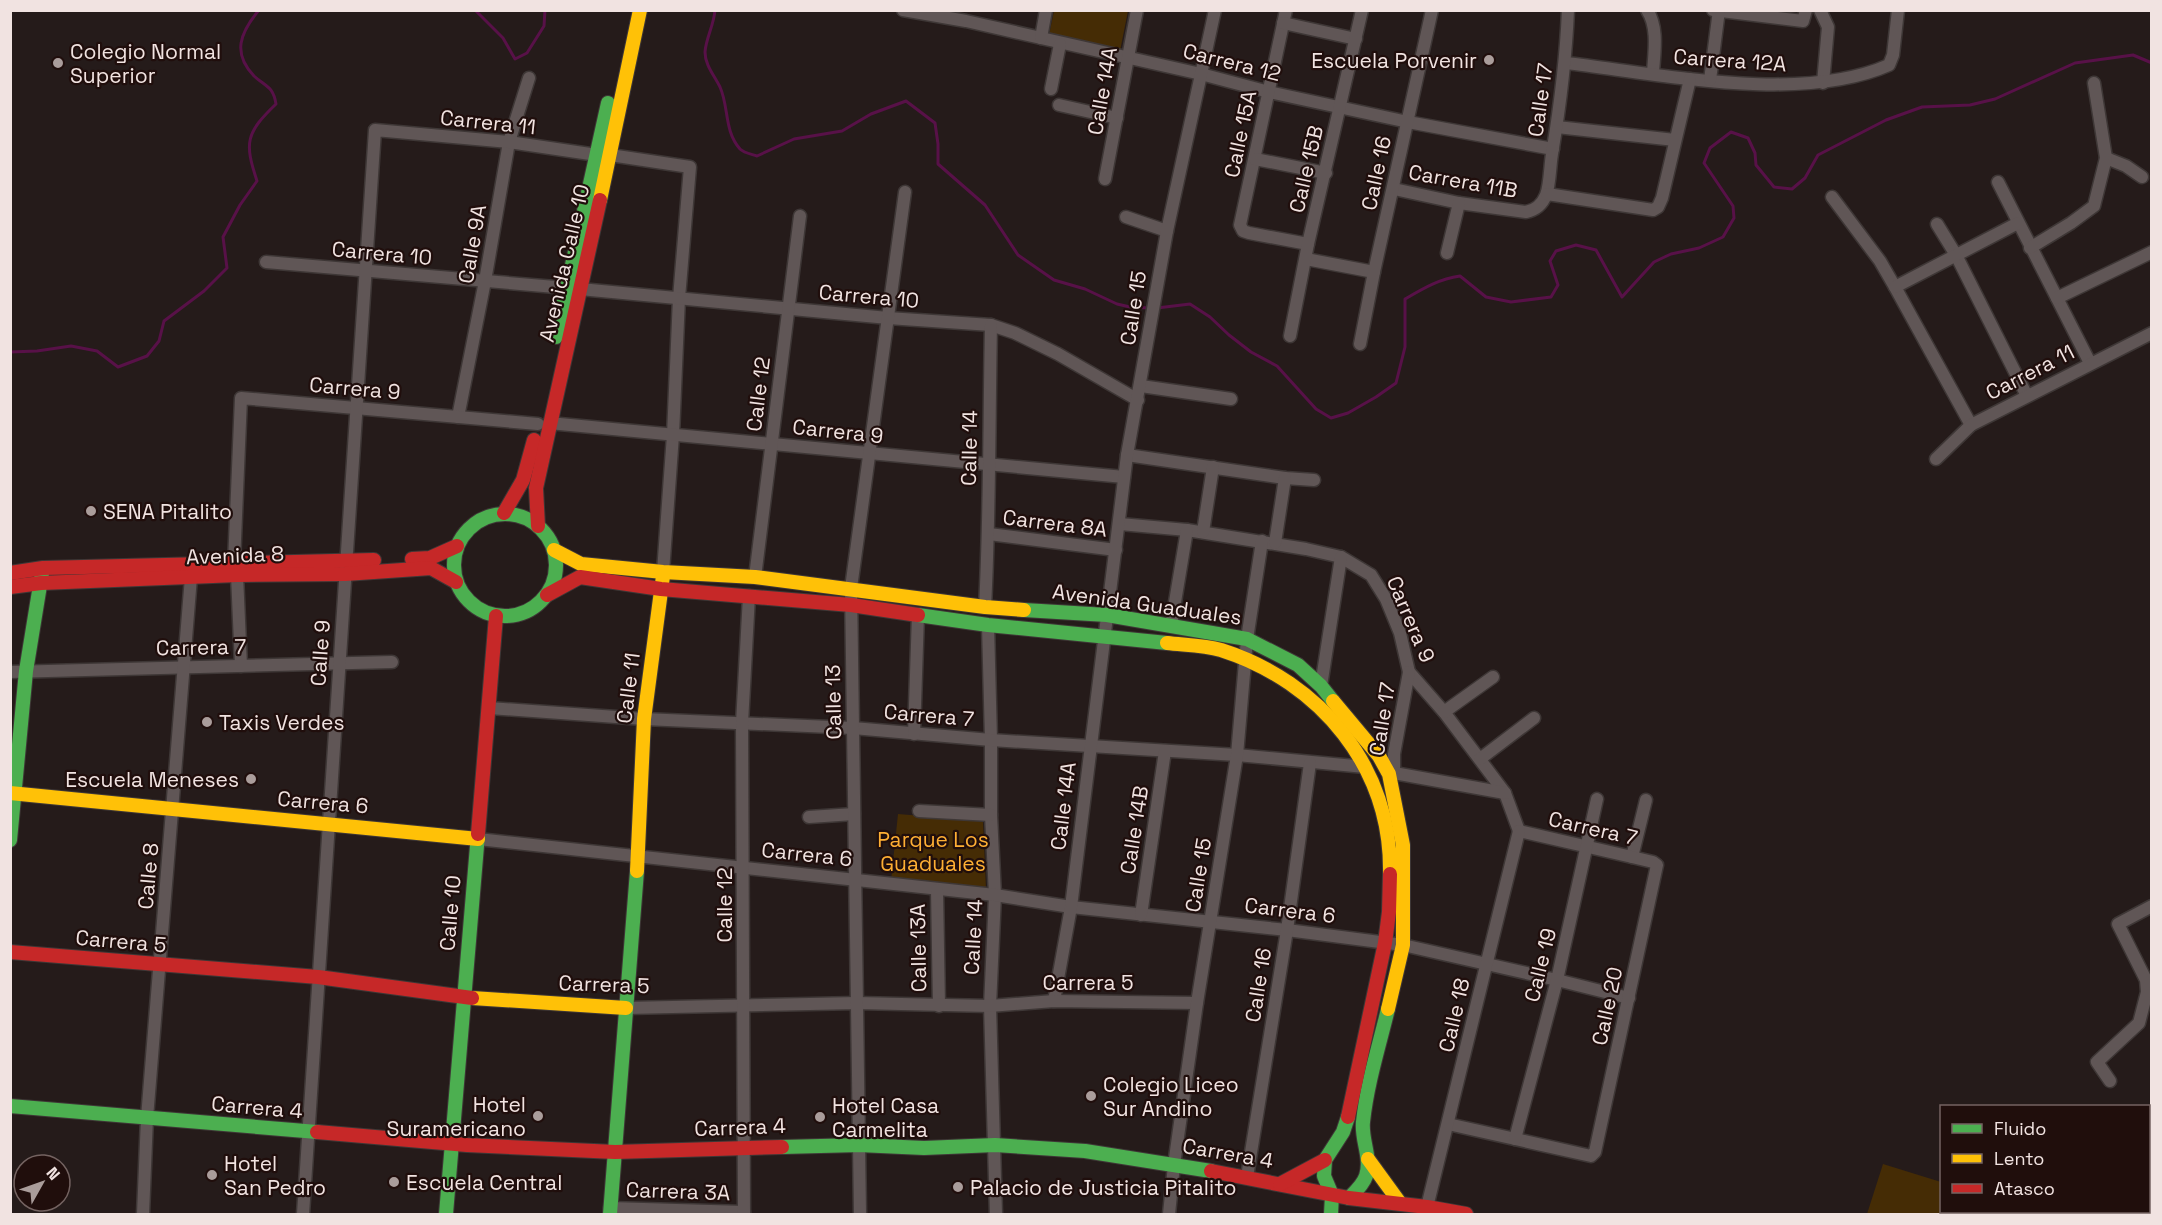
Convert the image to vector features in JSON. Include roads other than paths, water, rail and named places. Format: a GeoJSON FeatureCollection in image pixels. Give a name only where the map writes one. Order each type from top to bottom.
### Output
{"type":"FeatureCollection","features":[{"type":"Feature","properties":{"kind":"main road","name":"Avenida Calle 10"},"geometry":{"type":"LineString","coordinates":[[603,155],[629,10]]}},
{"type":"Feature","properties":{"kind":"main road","name":"Avenida Calle 10"},"geometry":{"type":"LineString","coordinates":[[538,526],[536,488],[544,424],[603,155],[640,10]]}},
{"type":"Feature","properties":{"kind":"main road","name":"Avenida Calle 10"},"geometry":{"type":"LineString","coordinates":[[504,513],[523,480],[544,424]]}},
{"type":"Feature","properties":{"kind":"main road"},"geometry":{"type":"LineString","coordinates":[[504,513],[528,519],[538,526],[554,550],[556,573],[547,595],[525,612],[511,616],[496,616],[483,612],[472,604],[456,582],[453,564],[456,546],[462,536],[475,523],[492,515],[504,513]]}},
{"type":"Feature","properties":{"kind":"main road","name":"Avenida 8"},"geometry":{"type":"LineString","coordinates":[[345,568],[430,558],[456,546]]}},
{"type":"Feature","properties":{"kind":"main road","name":"Avenida Guaduales"},"geometry":{"type":"LineString","coordinates":[[554,550],[581,564],[663,572],[755,577],[985,607],[1107,615],[1247,639],[1298,665],[1322,686],[1392,774],[1403,845],[1403,945],[1364,1111],[1362,1132],[1368,1159],[1366,1176],[1349,1198]]}},
{"type":"Feature","properties":{"kind":"main road","name":"Avenida 8"},"geometry":{"type":"LineString","coordinates":[[10,573],[43,568],[431,568],[456,582]]}},
{"type":"Feature","properties":{"kind":"main road"},"geometry":{"type":"LineString","coordinates":[[10,840],[12,793],[26,671],[43,568]]}},
{"type":"Feature","properties":{"kind":"main road","name":"Avenida 8"},"geometry":{"type":"LineString","coordinates":[[10,587],[41,583],[191,577],[236,569]]}},
{"type":"Feature","properties":{"kind":"main road","name":"Calle 11"},"geometry":{"type":"LineString","coordinates":[[610,1211],[638,856],[644,719],[663,572]]}},
{"type":"Feature","properties":{"kind":"main road","name":"Avenida Guaduales"},"geometry":{"type":"LineString","coordinates":[[547,595],[580,577],[661,589],[851,605],[988,625],[1104,635],[1218,649],[1246,659],[1279,677],[1318,704],[1352,744],[1365,768],[1380,802],[1390,858],[1389,912],[1385,944],[1350,1109],[1343,1132],[1325,1160]]}},
{"type":"Feature","properties":{"kind":"main road","name":"Calle 10"},"geometry":{"type":"LineString","coordinates":[[446,1215],[496,616]]}},
{"type":"Feature","properties":{"kind":"main road","name":"Carrera 6"},"geometry":{"type":"LineString","coordinates":[[12,793],[478,839]]}},
{"type":"Feature","properties":{"kind":"main road","name":"Carrera 5"},"geometry":{"type":"LineString","coordinates":[[10,952],[318,977],[464,997],[626,1008]]}},
{"type":"Feature","properties":{"kind":"main road","name":"Carrera 4"},"geometry":{"type":"LineString","coordinates":[[10,1106],[452,1143],[615,1152],[859,1145],[924,1148],[995,1145],[1085,1151],[1247,1177],[1349,1198],[1400,1203],[1466,1215]]}},
{"type":"Feature","properties":{"kind":"main road"},"geometry":{"type":"LineString","coordinates":[[1368,1159],[1400,1203]]}},
{"type":"Feature","properties":{"kind":"main road"},"geometry":{"type":"LineString","coordinates":[[1280,1184],[1325,1160]]}},
{"type":"Feature","properties":{"kind":"main road"},"geometry":{"type":"LineString","coordinates":[[1325,1160],[1324,1176],[1332,1195],[1331,1215]]}},
{"type":"Feature","properties":{"kind":"main road"},"geometry":{"type":"LineString","coordinates":[[1347,1215],[1349,1198]]}},
{"type":"Feature","properties":{"kind":"street","name":"Carrera 12"},"geometry":{"type":"LineString","coordinates":[[903,10],[967,16],[1060,44],[1128,57],[1269,92],[1407,122],[1553,149]]}},
{"type":"Feature","properties":{"kind":"street"},"geometry":{"type":"LineString","coordinates":[[1041,39],[1046,10]]}},
{"type":"Feature","properties":{"kind":"street","name":"Calle 14A"},"geometry":{"type":"LineString","coordinates":[[1105,179],[1137,10]]}},
{"type":"Feature","properties":{"kind":"street","name":"Calle 15"},"geometry":{"type":"LineString","coordinates":[[1107,615],[1127,455],[1141,386],[1154,295],[1215,10]]}},
{"type":"Feature","properties":{"kind":"street","name":"Calle 15A"},"geometry":{"type":"LineString","coordinates":[[1286,10],[1240,225],[1243,231],[1308,244]]}},
{"type":"Feature","properties":{"kind":"street","name":"Calle 15B"},"geometry":{"type":"LineString","coordinates":[[1290,336],[1308,244],[1362,10]]}},
{"type":"Feature","properties":{"kind":"street","name":"Calle 16"},"geometry":{"type":"LineString","coordinates":[[1360,344],[1432,10]]}},
{"type":"Feature","properties":{"kind":"street","name":"Calle 17"},"geometry":{"type":"LineString","coordinates":[[1547,194],[1566,63],[1568,10]]}},
{"type":"Feature","properties":{"kind":"street"},"geometry":{"type":"LineString","coordinates":[[1647,10],[1651,16],[1655,39],[1653,73]]}},
{"type":"Feature","properties":{"kind":"street"},"geometry":{"type":"LineString","coordinates":[[1820,10],[1828,27],[1823,83]]}},
{"type":"Feature","properties":{"kind":"street","name":"Carrera 12A"},"geometry":{"type":"LineString","coordinates":[[1566,63],[1690,79],[1771,84],[1823,83],[1878,70],[1889,65],[1893,55],[1898,10]]}},
{"type":"Feature","properties":{"kind":"street"},"geometry":{"type":"LineString","coordinates":[[1710,80],[1717,11],[1804,16]]}},
{"type":"Feature","properties":{"kind":"street"},"geometry":{"type":"LineString","coordinates":[[1283,24],[1356,39]]}},
{"type":"Feature","properties":{"kind":"street"},"geometry":{"type":"LineString","coordinates":[[1052,89],[1060,44]]}},
{"type":"Feature","properties":{"kind":"street","name":"Calle 9A"},"geometry":{"type":"LineString","coordinates":[[458,417],[509,142],[529,78]]}},
{"type":"Feature","properties":{"kind":"street"},"geometry":{"type":"LineString","coordinates":[[1557,127],[1675,140],[1690,79]]}},
{"type":"Feature","properties":{"kind":"street"},"geometry":{"type":"LineString","coordinates":[[2030,248],[2094,206],[2106,158],[2094,83]]}},
{"type":"Feature","properties":{"kind":"street"},"geometry":{"type":"LineString","coordinates":[[1059,105],[1117,118]]}},
{"type":"Feature","properties":{"kind":"street","name":"Carrera 11"},"geometry":{"type":"LineString","coordinates":[[375,130],[509,142],[690,167]]}},
{"type":"Feature","properties":{"kind":"street","name":"Calle 9"},"geometry":{"type":"LineString","coordinates":[[303,1215],[375,130]]}},
{"type":"Feature","properties":{"kind":"street","name":"Carrera 11B"},"geometry":{"type":"LineString","coordinates":[[1394,189],[1460,203],[1526,212],[1535,210],[1547,194],[1653,210],[1658,207],[1662,198],[1675,140]]}},
{"type":"Feature","properties":{"kind":"street"},"geometry":{"type":"LineString","coordinates":[[2106,158],[2126,166],[2142,177]]}},
{"type":"Feature","properties":{"kind":"street"},"geometry":{"type":"LineString","coordinates":[[1255,159],[1326,173]]}},
{"type":"Feature","properties":{"kind":"street","name":"Calle 11"},"geometry":{"type":"LineString","coordinates":[[663,572],[673,435],[679,298],[690,167]]}},
{"type":"Feature","properties":{"kind":"street"},"geometry":{"type":"LineString","coordinates":[[1998,182],[2090,363]]}},
{"type":"Feature","properties":{"kind":"street","name":"Calle 13"},"geometry":{"type":"LineString","coordinates":[[860,1215],[851,588],[905,192]]}},
{"type":"Feature","properties":{"kind":"street"},"geometry":{"type":"LineString","coordinates":[[1833,197],[1880,261],[1971,425]]}},
{"type":"Feature","properties":{"kind":"street"},"geometry":{"type":"LineString","coordinates":[[1447,253],[1460,203]]}},
{"type":"Feature","properties":{"kind":"street","name":"Calle 12"},"geometry":{"type":"LineString","coordinates":[[755,577],[800,216]]}},
{"type":"Feature","properties":{"kind":"street"},"geometry":{"type":"LineString","coordinates":[[1126,217],[1167,231]]}},
{"type":"Feature","properties":{"kind":"street"},"geometry":{"type":"LineString","coordinates":[[1895,287],[2018,223]]}},
{"type":"Feature","properties":{"kind":"street"},"geometry":{"type":"LineString","coordinates":[[1937,224],[1956,255],[2026,396]]}},
{"type":"Feature","properties":{"kind":"street"},"geometry":{"type":"LineString","coordinates":[[2057,298],[2151,252]]}},
{"type":"Feature","properties":{"kind":"street"},"geometry":{"type":"LineString","coordinates":[[1306,259],[1374,272]]}},
{"type":"Feature","properties":{"kind":"street","name":"Carrera 10"},"geometry":{"type":"LineString","coordinates":[[266,262],[788,307],[888,318],[991,325],[1015,333],[1058,354],[1138,400]]}},
{"type":"Feature","properties":{"kind":"street","name":"Calle 14"},"geometry":{"type":"LineString","coordinates":[[985,607],[989,534],[991,325]]}},
{"type":"Feature","properties":{"kind":"street","name":"Carrera 11"},"geometry":{"type":"LineString","coordinates":[[1936,459],[1971,425],[2151,333]]}},
{"type":"Feature","properties":{"kind":"street"},"geometry":{"type":"LineString","coordinates":[[1141,386],[1231,399]]}},
{"type":"Feature","properties":{"kind":"street","name":"Carrera 9"},"geometry":{"type":"LineString","coordinates":[[236,569],[241,398],[1124,477]]}},
{"type":"Feature","properties":{"kind":"street"},"geometry":{"type":"LineString","coordinates":[[1127,455],[1285,478],[1314,480]]}},
{"type":"Feature","properties":{"kind":"street"},"geometry":{"type":"LineString","coordinates":[[1203,532],[1213,467]]}},
{"type":"Feature","properties":{"kind":"street","name":"Calle 15"},"geometry":{"type":"LineString","coordinates":[[1169,1215],[1173,1165],[1237,755],[1247,639],[1268,542],[1285,478]]}},
{"type":"Feature","properties":{"kind":"street","name":"Carrera 9"},"geometry":{"type":"LineString","coordinates":[[1120,524],[1187,530],[1268,542],[1341,558],[1371,575],[1386,599],[1400,633],[1409,672],[1444,712],[1505,793],[1520,831]]}},
{"type":"Feature","properties":{"kind":"street"},"geometry":{"type":"LineString","coordinates":[[1171,626],[1187,530]]}},
{"type":"Feature","properties":{"kind":"street","name":"Carrera 8A"},"geometry":{"type":"LineString","coordinates":[[989,534],[1116,550]]}},
{"type":"Feature","properties":{"kind":"street"},"geometry":{"type":"LineString","coordinates":[[1322,686],[1341,558]]}},
{"type":"Feature","properties":{"kind":"street"},"geometry":{"type":"LineString","coordinates":[[236,569],[241,666]]}},
{"type":"Feature","properties":{"kind":"street","name":"Calle 8"},"geometry":{"type":"LineString","coordinates":[[143,1215],[147,1118],[191,577]]}},
{"type":"Feature","properties":{"kind":"street","name":"Calle 12"},"geometry":{"type":"LineString","coordinates":[[744,1213],[742,723],[748,596]]}},
{"type":"Feature","properties":{"kind":"street"},"geometry":{"type":"LineString","coordinates":[[914,734],[918,615]]}},
{"type":"Feature","properties":{"kind":"street","name":"Calle 14A"},"geometry":{"type":"LineString","coordinates":[[1054,1001],[1071,907],[1107,615]]}},
{"type":"Feature","properties":{"kind":"street","name":"Calle 14"},"geometry":{"type":"LineString","coordinates":[[988,625],[991,816],[995,895],[990,1006],[996,1215]]}},
{"type":"Feature","properties":{"kind":"street","name":"Carrera 7"},"geometry":{"type":"LineString","coordinates":[[10,672],[392,662]]}},
{"type":"Feature","properties":{"kind":"street","name":"Calle 17"},"geometry":{"type":"LineString","coordinates":[[1392,774],[1409,672]]}},
{"type":"Feature","properties":{"kind":"street"},"geometry":{"type":"LineString","coordinates":[[1444,712],[1493,677]]}},
{"type":"Feature","properties":{"kind":"street","name":"Carrera 7"},"geometry":{"type":"LineString","coordinates":[[489,708],[644,719],[853,728],[991,740],[1237,755],[1365,768]]}},
{"type":"Feature","properties":{"kind":"street"},"geometry":{"type":"LineString","coordinates":[[1479,759],[1534,718]]}},
{"type":"Feature","properties":{"kind":"street","name":"Calle 14B"},"geometry":{"type":"LineString","coordinates":[[1140,915],[1165,751]]}},
{"type":"Feature","properties":{"kind":"street","name":"Calle 16"},"geometry":{"type":"LineString","coordinates":[[1247,1177],[1287,930],[1310,763]]}},
{"type":"Feature","properties":{"kind":"street"},"geometry":{"type":"LineString","coordinates":[[1392,774],[1505,793]]}},
{"type":"Feature","properties":{"kind":"street","name":"Calle 19"},"geometry":{"type":"LineString","coordinates":[[1515,1138],[1557,980],[1597,799]]}},
{"type":"Feature","properties":{"kind":"street"},"geometry":{"type":"LineString","coordinates":[[1632,857],[1646,800]]}},
{"type":"Feature","properties":{"kind":"street"},"geometry":{"type":"LineString","coordinates":[[919,811],[991,816]]}},
{"type":"Feature","properties":{"kind":"street"},"geometry":{"type":"LineString","coordinates":[[809,817],[854,814]]}},
{"type":"Feature","properties":{"kind":"street","name":"Carrera 7"},"geometry":{"type":"LineString","coordinates":[[1520,831],[1653,862],[1657,865]]}},
{"type":"Feature","properties":{"kind":"street","name":"Calle 18"},"geometry":{"type":"LineString","coordinates":[[1427,1207],[1520,831]]}},
{"type":"Feature","properties":{"kind":"street","name":"Carrera 6"},"geometry":{"type":"LineString","coordinates":[[478,839],[995,895],[1071,907],[1403,945],[1629,998]]}},
{"type":"Feature","properties":{"kind":"street","name":"Calle 20"},"geometry":{"type":"LineString","coordinates":[[1515,1138],[1593,1155],[1657,865]]}},
{"type":"Feature","properties":{"kind":"street","name":"Calle 13A"},"geometry":{"type":"LineString","coordinates":[[937,890],[939,1006]]}},
{"type":"Feature","properties":{"kind":"street"},"geometry":{"type":"LineString","coordinates":[[2110,1081],[2097,1062],[2139,1023],[2148,986],[2118,924],[2151,906]]}},
{"type":"Feature","properties":{"kind":"street","name":"Carrera 5"},"geometry":{"type":"LineString","coordinates":[[626,1008],[857,1004],[990,1006],[1054,1001],[1197,1003]]}},
{"type":"Feature","properties":{"kind":"street"},"geometry":{"type":"LineString","coordinates":[[1448,1124],[1515,1138]]}},
{"type":"Feature","properties":{"kind":"street","name":"Carrera 3A"},"geometry":{"type":"LineString","coordinates":[[610,1211],[744,1213]]}},
{"type":"Feature","properties":{"kind":"waterway"},"geometry":{"type":"LineString","coordinates":[[10,352],[71,346],[97,351],[118,367],[147,356],[159,341],[164,321],[204,291],[227,268],[223,237],[240,205],[257,181],[250,157],[250,139],[253,131],[276,104],[271,90],[247,68],[241,51],[243,35],[259,10]]}},
{"type":"Feature","properties":{"kind":"waterway"},"geometry":{"type":"LineString","coordinates":[[475,10],[503,38],[515,59],[527,53],[544,26],[545,10]]}},
{"type":"Feature","properties":{"kind":"waterway"},"geometry":{"type":"LineString","coordinates":[[715,10],[705,57],[723,95],[731,135],[742,150],[757,156],[794,139],[842,131],[871,114],[906,101],[935,123],[938,164],[985,205],[1018,255],[1054,280],[1085,289],[1117,304],[1150,308]]}},
{"type":"Feature","properties":{"kind":"waterway"},"geometry":{"type":"LineString","coordinates":[[1157,308],[1190,304],[1210,317],[1251,352],[1277,366],[1316,409],[1331,418],[1348,413],[1396,383],[1405,347],[1405,299],[1432,284],[1460,276],[1486,297],[1511,302],[1551,297],[1558,285],[1550,261],[1556,251],[1576,245],[1596,250],[1622,297],[1654,262],[1671,254],[1699,248],[1723,237],[1734,218],[1733,206],[1704,163],[1710,148],[1731,132],[1748,138],[1755,153],[1756,165],[1774,187],[1792,189],[1805,178],[1818,155],[1886,120],[1922,107],[1970,105],[1995,99],[2075,63],[2133,55],[2152,63]]}},
{"type":"Feature","properties":{"kind":"place","name":"Escuela Porvenir"},"geometry":{"type":"Point","coordinates":[1489,60]}},
{"type":"Feature","properties":{"kind":"place","name":"Colegio Normal Superior"},"geometry":{"type":"Point","coordinates":[58,63]}},
{"type":"Feature","properties":{"kind":"place","name":"SENA Pitalito"},"geometry":{"type":"Point","coordinates":[91,511]}},
{"type":"Feature","properties":{"kind":"place","name":"Taxis Verdes"},"geometry":{"type":"Point","coordinates":[207,722]}},
{"type":"Feature","properties":{"kind":"place","name":"Escuela Meneses"},"geometry":{"type":"Point","coordinates":[251,779]}},
{"type":"Feature","properties":{"kind":"place","name":"Colegio Liceo Sur Andino"},"geometry":{"type":"Point","coordinates":[1091,1096]}},
{"type":"Feature","properties":{"kind":"place","name":"Hotel Suramericano"},"geometry":{"type":"Point","coordinates":[538,1116]}},
{"type":"Feature","properties":{"kind":"place","name":"Hotel Casa Carmelita"},"geometry":{"type":"Point","coordinates":[820,1117]}},
{"type":"Feature","properties":{"kind":"place","name":"Hotel San Pedro"},"geometry":{"type":"Point","coordinates":[212,1175]}},
{"type":"Feature","properties":{"kind":"place","name":"Escuela Central"},"geometry":{"type":"Point","coordinates":[394,1182]}},
{"type":"Feature","properties":{"kind":"place","name":"Palacio de Justicia Pitalito"},"geometry":{"type":"Point","coordinates":[958,1187]}},
{"type":"Feature","properties":{"kind":"park label","name":"Parque Los Guaduales"},"geometry":{"type":"Point","coordinates":[933,851]}}]}
